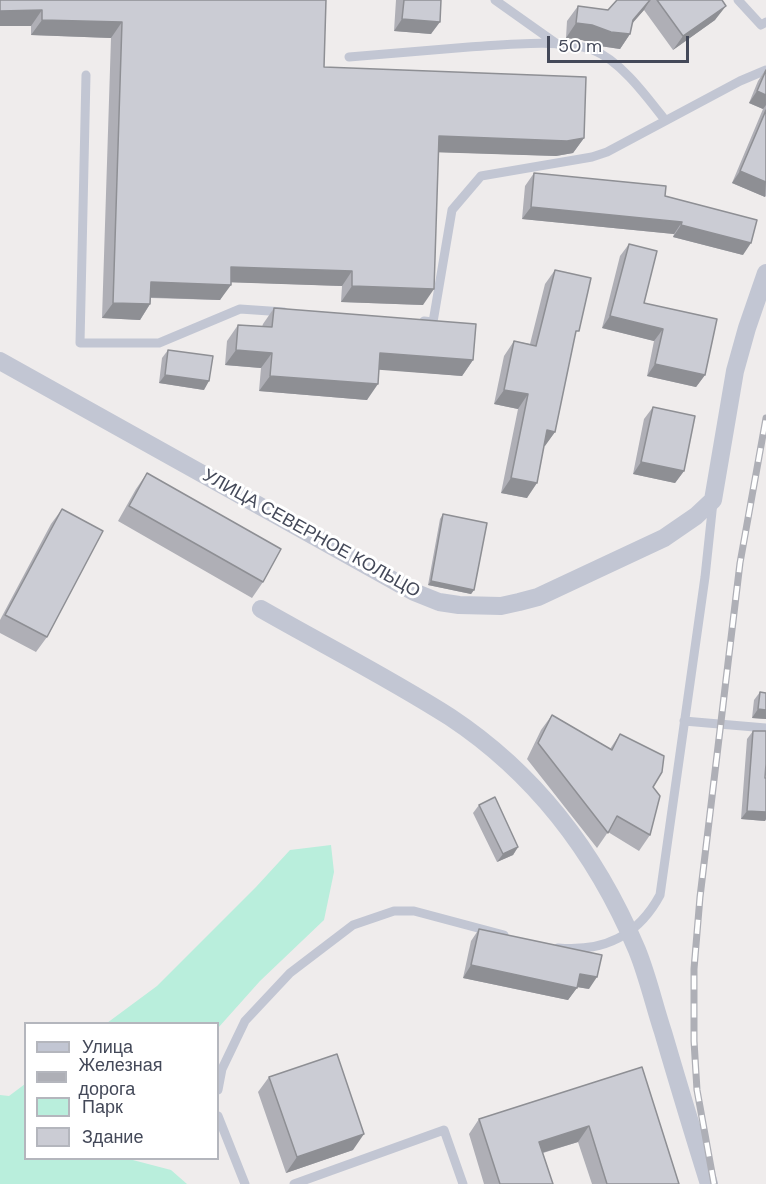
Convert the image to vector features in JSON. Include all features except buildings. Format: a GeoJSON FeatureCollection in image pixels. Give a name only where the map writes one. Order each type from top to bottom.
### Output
{"type":"FeatureCollection","features":[{"type":"Feature","properties":{"kind":"street"},"geometry":{"type":"LineString","coordinates":[[713,500],[735,371],[766,273]]}},
{"type":"Feature","properties":{"kind":"street","name":"УЛИЦА СЕВЕРНОЕ КОЛЬЦО"},"geometry":{"type":"LineString","coordinates":[[0,361],[393,581],[440,602],[492,606],[538,597],[664,538],[696,516],[713,500]]}},
{"type":"Feature","properties":{"kind":"street"},"geometry":{"type":"LineString","coordinates":[[261,609],[451,718],[530,784],[573,834],[601,878],[628,933],[644,973],[709,1184]]}},
{"type":"Feature","properties":{"kind":"lane"},"geometry":{"type":"LineString","coordinates":[[495,0],[557,44]]}},
{"type":"Feature","properties":{"kind":"lane"},"geometry":{"type":"LineString","coordinates":[[738,0],[761,25],[766,22]]}},
{"type":"Feature","properties":{"kind":"lane"},"geometry":{"type":"LineString","coordinates":[[349,57],[518,44],[557,44],[591,50],[631,80],[665,120]]}},
{"type":"Feature","properties":{"kind":"lane"},"geometry":{"type":"LineString","coordinates":[[410,320],[433,322],[452,210],[481,176],[592,157],[766,70]]}},
{"type":"Feature","properties":{"kind":"lane"},"geometry":{"type":"LineString","coordinates":[[86,75],[80,343],[159,343],[240,309],[296,313]]}},
{"type":"Feature","properties":{"kind":"lane"},"geometry":{"type":"LineString","coordinates":[[547,947],[600,947],[628,933],[641,923],[660,895],[705,577],[713,500]]}},
{"type":"Feature","properties":{"kind":"lane"},"geometry":{"type":"LineString","coordinates":[[684,721],[766,728]]}},
{"type":"Feature","properties":{"kind":"lane"},"geometry":{"type":"LineString","coordinates":[[219,1085],[222,1069],[244,1021],[290,973],[353,925],[394,910],[414,911],[515,938]]}},
{"type":"Feature","properties":{"kind":"lane"},"geometry":{"type":"LineString","coordinates":[[219,1119],[245,1184]]}},
{"type":"Feature","properties":{"kind":"lane"},"geometry":{"type":"LineString","coordinates":[[294,1184],[444,1130],[463,1184]]}},
{"type":"Feature","properties":{"kind":"green space"},"geometry":{"type":"Polygon","coordinates":[[[331,845],[334,872],[324,920],[260,981],[219,1027],[219,1022],[108,1022],[157,986],[290,850],[331,845]]]}},
{"type":"Feature","properties":{"kind":"green space"},"geometry":{"type":"Polygon","coordinates":[[[24,1085],[24,1160],[133,1160],[171,1170],[187,1184],[0,1184],[0,1095],[9,1096],[24,1085]]]}},
{"type":"Feature","properties":{"kind":"railway"},"geometry":{"type":"LineString","coordinates":[[714,1184],[697,1090],[694,969],[700,897],[740,563],[766,418]]}}]}
